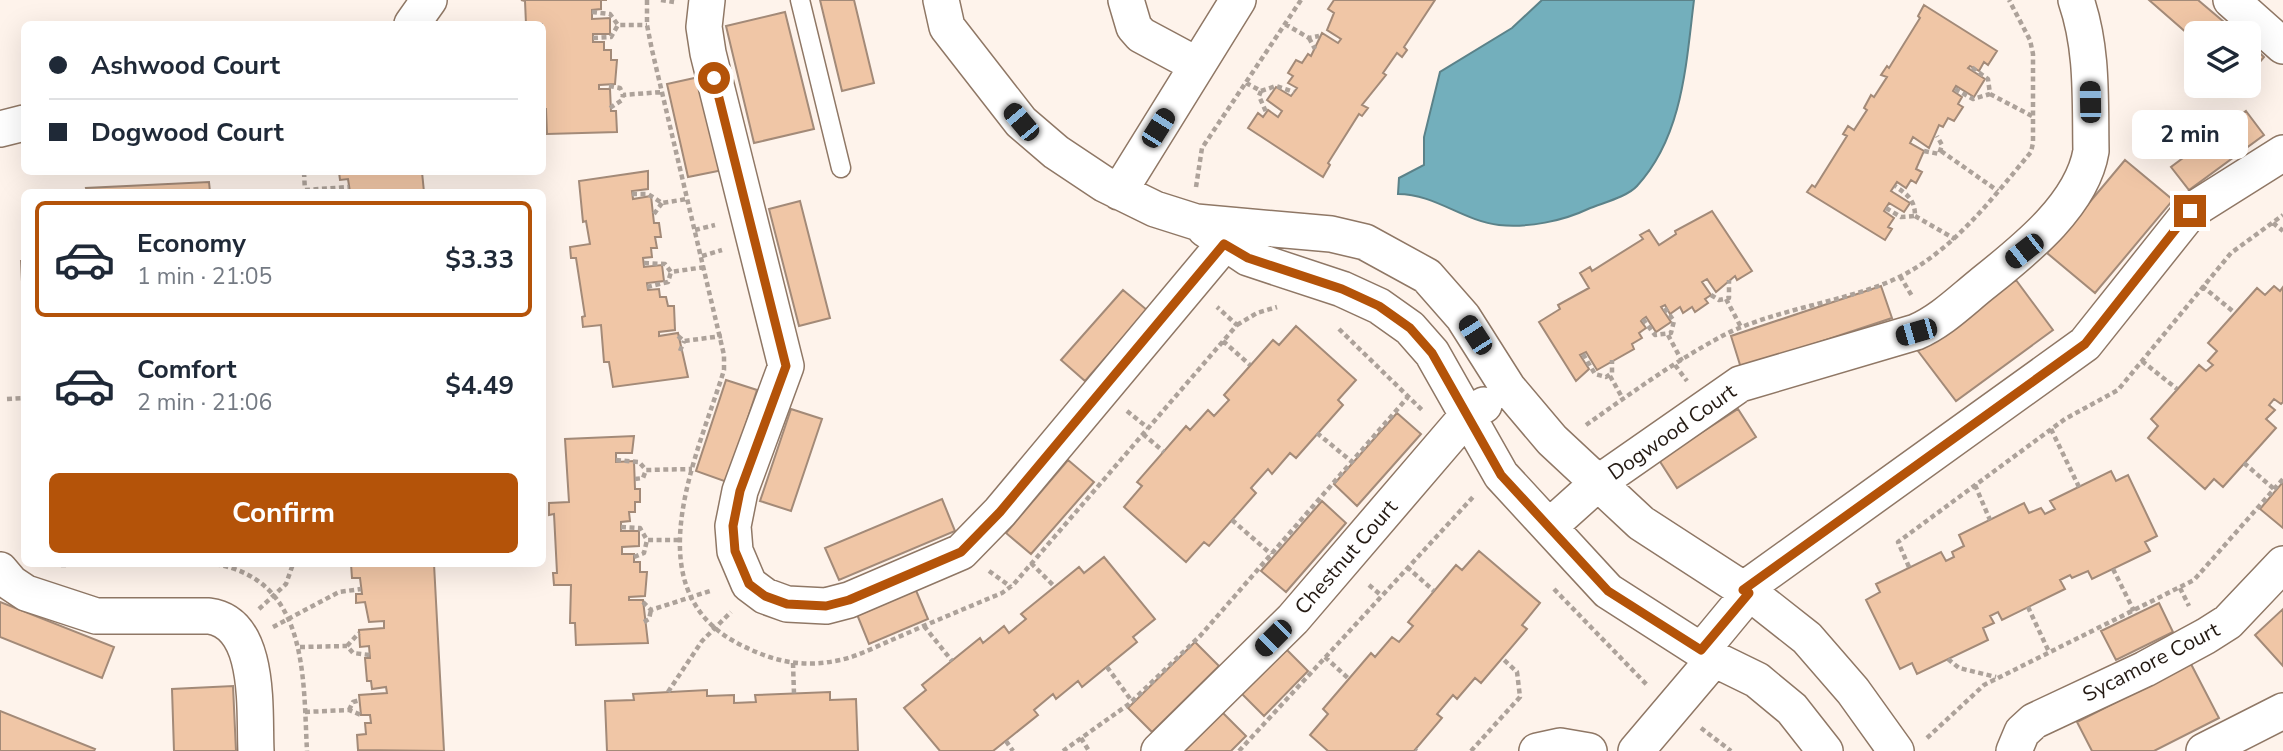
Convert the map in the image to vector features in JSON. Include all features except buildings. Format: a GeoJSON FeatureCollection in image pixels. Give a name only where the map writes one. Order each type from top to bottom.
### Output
{"type":"FeatureCollection","features":[{"type":"Feature","properties":{"kind":"street"},"geometry":{"type":"LineString","coordinates":[[414,21],[429,0]]}},
{"type":"Feature","properties":{"kind":"street"},"geometry":{"type":"LineString","coordinates":[[707,0],[704,27],[708,53],[786,366],[740,491],[733,526],[735,551],[744,576],[757,591],[774,601],[814,607],[849,600],[961,552],[1000,512],[1224,244]]}},
{"type":"Feature","properties":{"kind":"street"},"geometry":{"type":"LineString","coordinates":[[941,0],[947,27],[1021,122],[1056,152],[1119,192],[1155,209],[1196,209],[1365,242],[1397,257],[1427,276],[1448,298],[1508,388],[1552,440],[1641,523],[1746,592],[1807,638],[1909,747]]}},
{"type":"Feature","properties":{"kind":"street"},"geometry":{"type":"LineString","coordinates":[[1126,0],[1134,27],[1142,35],[1197,65]]}},
{"type":"Feature","properties":{"kind":"street"},"geometry":{"type":"LineString","coordinates":[[1119,192],[1238,0]]}},
{"type":"Feature","properties":{"kind":"street","name":"Dogwood Court"},"geometry":{"type":"LineString","coordinates":[[1549,527],[1598,483],[1740,384],[1926,328],[2024,251],[2048,226],[2089,165],[2089,53],[2086,29],[2076,0]]}},
{"type":"Feature","properties":{"kind":"street"},"geometry":{"type":"LineString","coordinates":[[2231,0],[2283,46]]}},
{"type":"Feature","properties":{"kind":"street"},"geometry":{"type":"LineString","coordinates":[[0,129],[21,125]]}},
{"type":"Feature","properties":{"kind":"street"},"geometry":{"type":"LineString","coordinates":[[1636,751],[1707,654],[1746,592],[2085,344],[2190,211],[2283,153]]}},
{"type":"Feature","properties":{"kind":"street"},"geometry":{"type":"LineString","coordinates":[[1196,209],[1224,244],[1248,258],[1333,286],[1379,306],[1410,328],[1432,353],[1501,475],[1608,591],[1707,654],[1757,680],[1792,709],[1825,751]]}},
{"type":"Feature","properties":{"kind":"street","name":"Chestnut Court"},"geometry":{"type":"LineString","coordinates":[[1159,751],[1293,619],[1467,416],[1508,388]]}},
{"type":"Feature","properties":{"kind":"street","name":"Sycamore Court"},"geometry":{"type":"LineString","coordinates":[[2014,751],[2022,732],[2034,721],[2145,669],[2228,622],[2283,564]]}},
{"type":"Feature","properties":{"kind":"street"},"geometry":{"type":"LineString","coordinates":[[0,570],[11,583],[26,593],[96,617],[191,615],[218,618],[231,626],[241,635],[253,679],[256,751]]}},
{"type":"Feature","properties":{"kind":"street"},"geometry":{"type":"LineString","coordinates":[[2204,751],[2283,711]]}},
{"type":"Feature","properties":{"kind":"street"},"geometry":{"type":"LineString","coordinates":[[1537,751],[1560,746],[1589,751]]}},
{"type":"Feature","properties":{"kind":"lane"},"geometry":{"type":"LineString","coordinates":[[800,0],[841,168]]}},
{"type":"Feature","properties":{"kind":"path"},"geometry":{"type":"LineString","coordinates":[[648,0],[647,25],[722,336],[724,370],[682,505],[678,540],[681,565],[693,596],[715,627],[737,644],[765,657],[793,663],[843,660],[1002,593],[1011,587],[1237,325],[1257,313],[1287,306]]}},
{"type":"Feature","properties":{"kind":"path"},"geometry":{"type":"LineString","coordinates":[[1196,209],[1202,148],[1301,0]]}},
{"type":"Feature","properties":{"kind":"path"},"geometry":{"type":"LineString","coordinates":[[1581,429],[1623,399],[1726,335],[1888,283],[1955,239],[2031,152],[2033,54],[2030,40],[2009,0]]}},
{"type":"Feature","properties":{"kind":"path"},"geometry":{"type":"LineString","coordinates":[[592,12],[610,14],[618,25]]}},
{"type":"Feature","properties":{"kind":"path"},"geometry":{"type":"LineString","coordinates":[[1285,24],[1309,38],[1315,49]]}},
{"type":"Feature","properties":{"kind":"path"},"geometry":{"type":"LineString","coordinates":[[618,25],[647,25]]}},
{"type":"Feature","properties":{"kind":"path"},"geometry":{"type":"LineString","coordinates":[[593,38],[611,37],[618,25]]}},
{"type":"Feature","properties":{"kind":"path"},"geometry":{"type":"LineString","coordinates":[[1309,38],[1320,37]]}},
{"type":"Feature","properties":{"kind":"path"},"geometry":{"type":"LineString","coordinates":[[1970,66],[1988,79],[1990,94]]}},
{"type":"Feature","properties":{"kind":"path"},"geometry":{"type":"LineString","coordinates":[[1246,83],[1261,91],[1276,86],[1294,92]]}},
{"type":"Feature","properties":{"kind":"path"},"geometry":{"type":"LineString","coordinates":[[609,86],[620,88],[623,95]]}},
{"type":"Feature","properties":{"kind":"path"},"geometry":{"type":"LineString","coordinates":[[1955,89],[1973,99],[1990,94],[2033,117]]}},
{"type":"Feature","properties":{"kind":"path"},"geometry":{"type":"LineString","coordinates":[[1261,91],[1259,96],[1266,112]]}},
{"type":"Feature","properties":{"kind":"path"},"geometry":{"type":"LineString","coordinates":[[610,108],[623,95],[662,92]]}},
{"type":"Feature","properties":{"kind":"path"},"geometry":{"type":"LineString","coordinates":[[1937,136],[1942,145],[1941,151]]}},
{"type":"Feature","properties":{"kind":"path"},"geometry":{"type":"LineString","coordinates":[[1924,151],[1941,151],[1998,191]]}},
{"type":"Feature","properties":{"kind":"path"},"geometry":{"type":"LineString","coordinates":[[1895,186],[1909,196],[1915,205],[1915,216]]}},
{"type":"Feature","properties":{"kind":"path"},"geometry":{"type":"LineString","coordinates":[[327,189],[349,187]]}},
{"type":"Feature","properties":{"kind":"path"},"geometry":{"type":"LineString","coordinates":[[632,194],[649,194],[662,202],[687,198]]}},
{"type":"Feature","properties":{"kind":"path"},"geometry":{"type":"LineString","coordinates":[[654,214],[662,202]]}},
{"type":"Feature","properties":{"kind":"path"},"geometry":{"type":"LineString","coordinates":[[1886,208],[1901,217],[1915,216],[1955,239]]}},
{"type":"Feature","properties":{"kind":"path"},"geometry":{"type":"LineString","coordinates":[[1909,568],[1898,542],[2051,429],[2108,397],[2142,361],[2231,253],[2283,215]]}},
{"type":"Feature","properties":{"kind":"path"},"geometry":{"type":"LineString","coordinates":[[2273,223],[2283,231]]}},
{"type":"Feature","properties":{"kind":"path"},"geometry":{"type":"LineString","coordinates":[[644,262],[665,264],[671,272]]}},
{"type":"Feature","properties":{"kind":"path"},"geometry":{"type":"LineString","coordinates":[[671,272],[705,267]]}},
{"type":"Feature","properties":{"kind":"path"},"geometry":{"type":"LineString","coordinates":[[647,287],[668,282],[671,272]]}},
{"type":"Feature","properties":{"kind":"path"},"geometry":{"type":"LineString","coordinates":[[1900,276],[1919,307]]}},
{"type":"Feature","properties":{"kind":"path"},"geometry":{"type":"LineString","coordinates":[[1711,295],[1719,300],[1730,298],[1730,280]]}},
{"type":"Feature","properties":{"kind":"path"},"geometry":{"type":"LineString","coordinates":[[2202,286],[2235,313]]}},
{"type":"Feature","properties":{"kind":"path"},"geometry":{"type":"LineString","coordinates":[[1727,299],[1742,329]]}},
{"type":"Feature","properties":{"kind":"path"},"geometry":{"type":"LineString","coordinates":[[1210,302],[1237,325]]}},
{"type":"Feature","properties":{"kind":"path"},"geometry":{"type":"LineString","coordinates":[[1643,319],[1654,335],[1668,335],[1674,328],[1674,321],[1663,306]]}},
{"type":"Feature","properties":{"kind":"path"},"geometry":{"type":"LineString","coordinates":[[1336,325],[1432,419]]}},
{"type":"Feature","properties":{"kind":"path"},"geometry":{"type":"LineString","coordinates":[[1668,335],[1682,361]]}},
{"type":"Feature","properties":{"kind":"path"},"geometry":{"type":"LineString","coordinates":[[678,336],[684,341],[722,336]]}},
{"type":"Feature","properties":{"kind":"path"},"geometry":{"type":"LineString","coordinates":[[680,351],[684,341]]}},
{"type":"Feature","properties":{"kind":"path"},"geometry":{"type":"LineString","coordinates":[[1223,341],[1250,365]]}},
{"type":"Feature","properties":{"kind":"path"},"geometry":{"type":"LineString","coordinates":[[1583,354],[1595,374],[1610,376]]}},
{"type":"Feature","properties":{"kind":"path"},"geometry":{"type":"LineString","coordinates":[[1612,360],[1610,376],[1623,399]]}},
{"type":"Feature","properties":{"kind":"path"},"geometry":{"type":"LineString","coordinates":[[2142,361],[2177,389]]}},
{"type":"Feature","properties":{"kind":"path"},"geometry":{"type":"LineString","coordinates":[[1063,751],[1132,701],[1200,636],[1408,397]]}},
{"type":"Feature","properties":{"kind":"path"},"geometry":{"type":"LineString","coordinates":[[7,399],[21,398]]}},
{"type":"Feature","properties":{"kind":"path"},"geometry":{"type":"LineString","coordinates":[[1121,405],[1148,428]]}},
{"type":"Feature","properties":{"kind":"path"},"geometry":{"type":"LineString","coordinates":[[2051,429],[2079,487]]}},
{"type":"Feature","properties":{"kind":"path"},"geometry":{"type":"LineString","coordinates":[[1317,433],[1351,461]]}},
{"type":"Feature","properties":{"kind":"path"},"geometry":{"type":"LineString","coordinates":[[1143,434],[1164,452]]}},
{"type":"Feature","properties":{"kind":"path"},"geometry":{"type":"LineString","coordinates":[[616,460],[639,462],[646,470]]}},
{"type":"Feature","properties":{"kind":"path"},"geometry":{"type":"LineString","coordinates":[[2244,463],[2274,488]]}},
{"type":"Feature","properties":{"kind":"path"},"geometry":{"type":"LineString","coordinates":[[646,470],[692,469]]}},
{"type":"Feature","properties":{"kind":"path"},"geometry":{"type":"LineString","coordinates":[[635,479],[642,478],[646,470]]}},
{"type":"Feature","properties":{"kind":"path"},"geometry":{"type":"LineString","coordinates":[[1909,747],[1997,678],[2194,580],[2283,478]]}},
{"type":"Feature","properties":{"kind":"path"},"geometry":{"type":"LineString","coordinates":[[1975,485],[1990,520]]}},
{"type":"Feature","properties":{"kind":"path"},"geometry":{"type":"LineString","coordinates":[[1239,751],[1474,495],[1486,494]]}},
{"type":"Feature","properties":{"kind":"path"},"geometry":{"type":"LineString","coordinates":[[1232,520],[1271,554]]}},
{"type":"Feature","properties":{"kind":"path"},"geometry":{"type":"LineString","coordinates":[[621,527],[640,528],[647,540],[644,552],[634,556]]}},
{"type":"Feature","properties":{"kind":"path"},"geometry":{"type":"LineString","coordinates":[[647,540],[678,540]]}},
{"type":"Feature","properties":{"kind":"path"},"geometry":{"type":"LineString","coordinates":[[978,563],[1011,587]]}},
{"type":"Feature","properties":{"kind":"path"},"geometry":{"type":"LineString","coordinates":[[1031,563],[1055,587]]}},
{"type":"Feature","properties":{"kind":"path"},"geometry":{"type":"LineString","coordinates":[[272,597],[286,584],[292,567]]}},
{"type":"Feature","properties":{"kind":"path"},"geometry":{"type":"LineString","coordinates":[[1407,567],[1434,591]]}},
{"type":"Feature","properties":{"kind":"path"},"geometry":{"type":"LineString","coordinates":[[2113,569],[2134,611]]}},
{"type":"Feature","properties":{"kind":"path"},"geometry":{"type":"LineString","coordinates":[[289,619],[339,592],[361,589]]}},
{"type":"Feature","properties":{"kind":"path"},"geometry":{"type":"LineString","coordinates":[[652,610],[716,589]]}},
{"type":"Feature","properties":{"kind":"path"},"geometry":{"type":"LineString","coordinates":[[643,601],[652,610]]}},
{"type":"Feature","properties":{"kind":"path"},"geometry":{"type":"LineString","coordinates":[[668,692],[715,627],[740,604]]}},
{"type":"Feature","properties":{"kind":"path"},"geometry":{"type":"LineString","coordinates":[[2028,607],[2049,652]]}},
{"type":"Feature","properties":{"kind":"path"},"geometry":{"type":"LineString","coordinates":[[644,622],[649,619],[652,610]]}},
{"type":"Feature","properties":{"kind":"path"},"geometry":{"type":"LineString","coordinates":[[924,626],[952,661]]}},
{"type":"Feature","properties":{"kind":"path"},"geometry":{"type":"LineString","coordinates":[[300,647],[347,646],[359,633]]}},
{"type":"Feature","properties":{"kind":"path"},"geometry":{"type":"LineString","coordinates":[[347,646],[353,653],[370,655]]}},
{"type":"Feature","properties":{"kind":"path"},"geometry":{"type":"LineString","coordinates":[[1325,657],[1349,679]]}},
{"type":"Feature","properties":{"kind":"path"},"geometry":{"type":"LineString","coordinates":[[1471,751],[1520,697],[1517,672],[1502,658]]}},
{"type":"Feature","properties":{"kind":"path"},"geometry":{"type":"LineString","coordinates":[[1948,659],[1959,668],[1997,678]]}},
{"type":"Feature","properties":{"kind":"path"},"geometry":{"type":"LineString","coordinates":[[793,663],[794,694]]}},
{"type":"Feature","properties":{"kind":"path"},"geometry":{"type":"LineString","coordinates":[[1107,667],[1132,701]]}},
{"type":"Feature","properties":{"kind":"path"},"geometry":{"type":"LineString","coordinates":[[349,710],[353,702],[360,699]]}},
{"type":"Feature","properties":{"kind":"path"},"geometry":{"type":"LineString","coordinates":[[305,712],[349,710],[361,715]]}},
{"type":"Feature","properties":{"kind":"path"},"geometry":{"type":"LineString","coordinates":[[1691,722],[1731,751]]}},
{"type":"Feature","properties":{"kind":"path"},"geometry":{"type":"LineString","coordinates":[[1081,738],[1089,751]]}},
{"type":"Feature","properties":{"kind":"path"},"geometry":{"type":"LineString","coordinates":[[1006,741],[1013,751]]}},
{"type":"Feature","properties":{"kind":"water"},"geometry":{"type":"Polygon","coordinates":[[[1542,0],[1694,0],[1680,98],[1664,145],[1652,166],[1633,190],[1621,197],[1545,223],[1510,226],[1486,223],[1424,198],[1398,194],[1399,178],[1424,165],[1424,137],[1440,72],[1512,28],[1542,0]]]}},
{"type":"Feature","properties":{"kind":"route"},"geometry":{"type":"LineString","coordinates":[[714,78],[786,366],[740,491],[733,526],[735,551],[744,576],[757,591],[774,601],[801,606],[826,606],[849,600],[961,552],[1000,512],[1224,244],[1248,258],[1342,289],[1379,306],[1410,328],[1432,353],[1501,475],[1608,591],[1701,650],[1749,593],[1743,590],[2085,344],[2099,331],[2190,211]]}}]}
